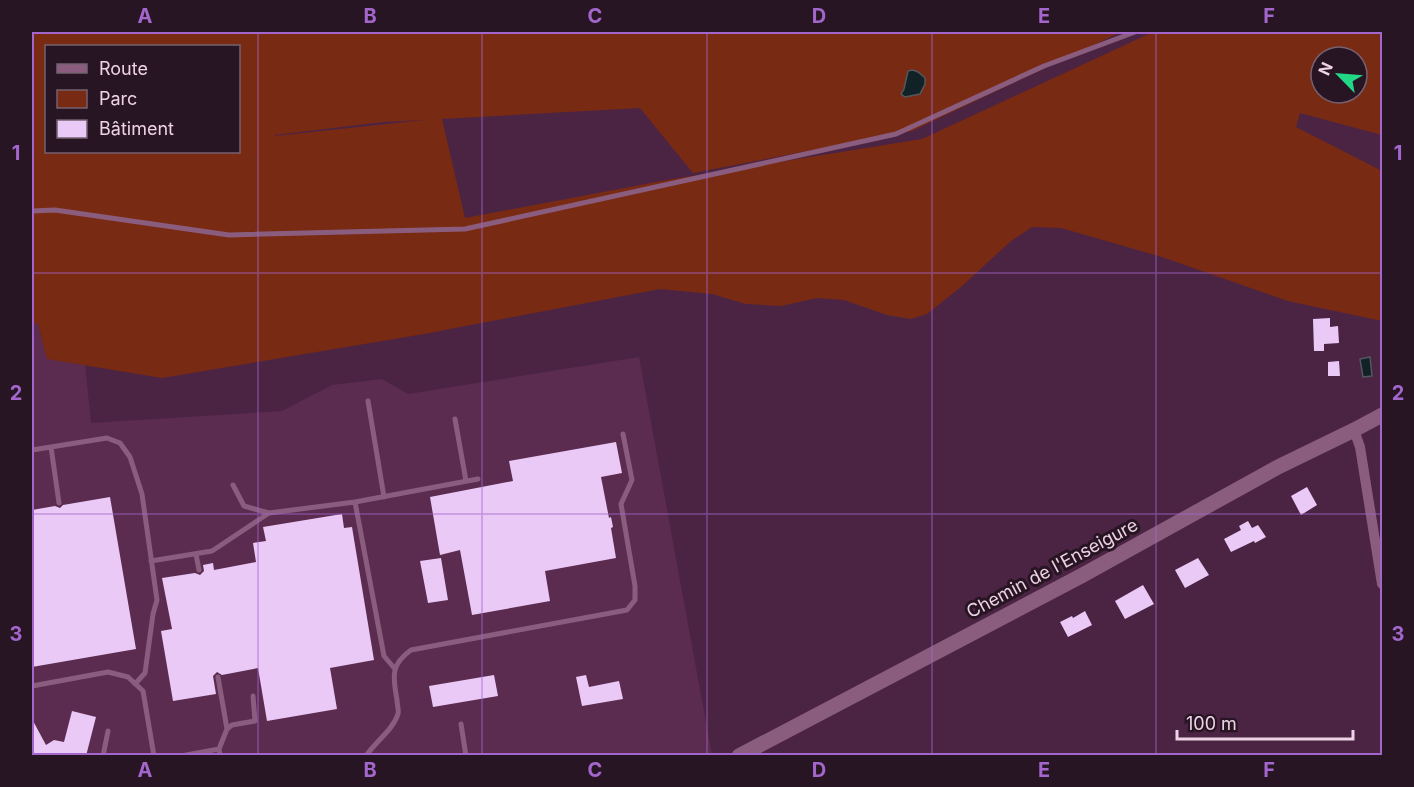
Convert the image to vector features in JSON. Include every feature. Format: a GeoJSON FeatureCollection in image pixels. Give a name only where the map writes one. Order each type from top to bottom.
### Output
{"type":"FeatureCollection","features":[{"type":"Feature","properties":{"kind":"street","name":"Chemin de l'Enseigure"},"geometry":{"type":"LineString","coordinates":[[739,756],[1081,576],[1278,467],[1383,415]]}},
{"type":"Feature","properties":{"kind":"street"},"geometry":{"type":"LineString","coordinates":[[1354,430],[1360,447],[1383,584]]}},
{"type":"Feature","properties":{"kind":"lane"},"geometry":{"type":"LineString","coordinates":[[32,211],[55,210],[229,235],[465,228],[896,134],[1044,66],[1135,32]]}},
{"type":"Feature","properties":{"kind":"lane"},"geometry":{"type":"LineString","coordinates":[[368,402],[384,497]]}},
{"type":"Feature","properties":{"kind":"lane"},"geometry":{"type":"LineString","coordinates":[[455,418],[466,482]]}},
{"type":"Feature","properties":{"kind":"lane"},"geometry":{"type":"LineString","coordinates":[[366,756],[396,719],[398,712],[393,677],[401,657],[411,650],[627,610],[635,600],[635,586],[621,504],[632,480],[623,434]]}},
{"type":"Feature","properties":{"kind":"lane"},"geometry":{"type":"LineString","coordinates":[[32,450],[106,438],[120,443],[130,457],[142,494],[157,600],[145,673],[135,684]]}},
{"type":"Feature","properties":{"kind":"lane"},"geometry":{"type":"LineString","coordinates":[[51,447],[59,503]]}},
{"type":"Feature","properties":{"kind":"lane"},"geometry":{"type":"LineString","coordinates":[[233,485],[244,506],[269,513],[355,502],[478,479]]}},
{"type":"Feature","properties":{"kind":"lane"},"geometry":{"type":"LineString","coordinates":[[355,502],[384,656],[395,669]]}},
{"type":"Feature","properties":{"kind":"lane"},"geometry":{"type":"LineString","coordinates":[[151,561],[212,551],[269,513]]}},
{"type":"Feature","properties":{"kind":"lane"},"geometry":{"type":"LineString","coordinates":[[196,554],[199,570]]}},
{"type":"Feature","properties":{"kind":"lane"},"geometry":{"type":"LineString","coordinates":[[32,686],[108,672],[128,677],[143,691],[154,756]]}},
{"type":"Feature","properties":{"kind":"lane"},"geometry":{"type":"LineString","coordinates":[[181,756],[219,752],[227,729],[218,677]]}},
{"type":"Feature","properties":{"kind":"lane"},"geometry":{"type":"LineString","coordinates":[[227,729],[232,725],[255,721],[253,696]]}},
{"type":"Feature","properties":{"kind":"lane"},"geometry":{"type":"LineString","coordinates":[[461,724],[466,756]]}},
{"type":"Feature","properties":{"kind":"lane"},"geometry":{"type":"LineString","coordinates":[[102,756],[108,731]]}},
{"type":"Feature","properties":{"kind":"shaded area"},"geometry":{"type":"Polygon","coordinates":[[[912,70],[925,78],[925,84],[920,94],[905,97],[901,94],[908,71],[912,70]]]}},
{"type":"Feature","properties":{"kind":"shaded area"},"geometry":{"type":"Polygon","coordinates":[[[32,322],[38,324],[47,359],[85,365],[91,423],[282,411],[332,385],[382,379],[408,394],[639,357],[712,755],[32,755],[32,322]]]}},
{"type":"Feature","properties":{"kind":"shaded area"},"geometry":{"type":"Polygon","coordinates":[[[1370,357],[1372,376],[1363,377],[1360,359],[1370,357]]]}},
{"type":"Feature","properties":{"kind":"green space"},"geometry":{"type":"Polygon","coordinates":[[[32,32],[1121,32],[912,131],[693,173],[640,108],[442,119],[465,218],[667,180],[922,139],[1153,32],[1382,32],[1382,135],[1300,113],[1296,127],[1382,171],[1382,321],[1288,301],[1162,257],[1061,228],[1032,227],[1011,241],[962,286],[927,314],[911,319],[887,315],[844,300],[817,298],[781,306],[746,304],[712,294],[660,289],[424,334],[162,378],[47,359],[38,324],[32,322],[32,32]],[[424,120],[383,122],[275,136],[424,120]]]}},
{"type":"Feature","properties":{"kind":"building"},"geometry":{"type":"Polygon","coordinates":[[[1330,318],[1330,327],[1338,326],[1339,343],[1324,344],[1324,351],[1314,351],[1313,319],[1330,318]]]}},
{"type":"Feature","properties":{"kind":"building"},"geometry":{"type":"Polygon","coordinates":[[[1339,361],[1340,376],[1328,376],[1328,362],[1339,361]]]}},
{"type":"Feature","properties":{"kind":"building"},"geometry":{"type":"Polygon","coordinates":[[[616,442],[622,473],[601,477],[613,527],[611,528],[616,558],[545,571],[550,601],[472,615],[460,550],[440,555],[430,497],[513,481],[509,461],[616,442]]]}},
{"type":"Feature","properties":{"kind":"building"},"geometry":{"type":"Polygon","coordinates":[[[1307,487],[1317,505],[1301,515],[1291,496],[1307,487]]]}},
{"type":"Feature","properties":{"kind":"building"},"geometry":{"type":"Polygon","coordinates":[[[110,497],[136,649],[32,667],[32,510],[55,506],[60,508],[63,505],[110,497]]]}},
{"type":"Feature","properties":{"kind":"building"},"geometry":{"type":"Polygon","coordinates":[[[342,514],[344,528],[352,527],[374,660],[330,668],[337,709],[267,721],[258,668],[222,675],[217,672],[213,676],[216,694],[173,701],[161,631],[172,629],[162,578],[195,573],[200,575],[204,571],[203,565],[213,563],[214,570],[256,562],[253,543],[266,541],[263,527],[342,514]]]}},
{"type":"Feature","properties":{"kind":"building"},"geometry":{"type":"Polygon","coordinates":[[[1248,521],[1252,528],[1258,525],[1266,537],[1231,552],[1224,539],[1241,530],[1239,526],[1248,521]]]}},
{"type":"Feature","properties":{"kind":"building"},"geometry":{"type":"Polygon","coordinates":[[[441,558],[448,600],[428,603],[420,561],[441,558]]]}},
{"type":"Feature","properties":{"kind":"building"},"geometry":{"type":"Polygon","coordinates":[[[1198,558],[1209,575],[1185,588],[1175,570],[1198,558]]]}},
{"type":"Feature","properties":{"kind":"building"},"geometry":{"type":"Polygon","coordinates":[[[1143,585],[1154,604],[1125,619],[1115,601],[1143,585]]]}},
{"type":"Feature","properties":{"kind":"building"},"geometry":{"type":"Polygon","coordinates":[[[1085,611],[1092,625],[1068,637],[1060,622],[1085,611]]]}},
{"type":"Feature","properties":{"kind":"building"},"geometry":{"type":"Polygon","coordinates":[[[494,675],[498,696],[433,707],[429,686],[494,675]]]}},
{"type":"Feature","properties":{"kind":"building"},"geometry":{"type":"Polygon","coordinates":[[[586,675],[589,687],[619,681],[623,699],[582,706],[576,677],[586,675]]]}},
{"type":"Feature","properties":{"kind":"building"},"geometry":{"type":"Polygon","coordinates":[[[72,711],[96,717],[86,756],[32,756],[32,719],[46,745],[54,740],[64,742],[72,711]]]}}]}
